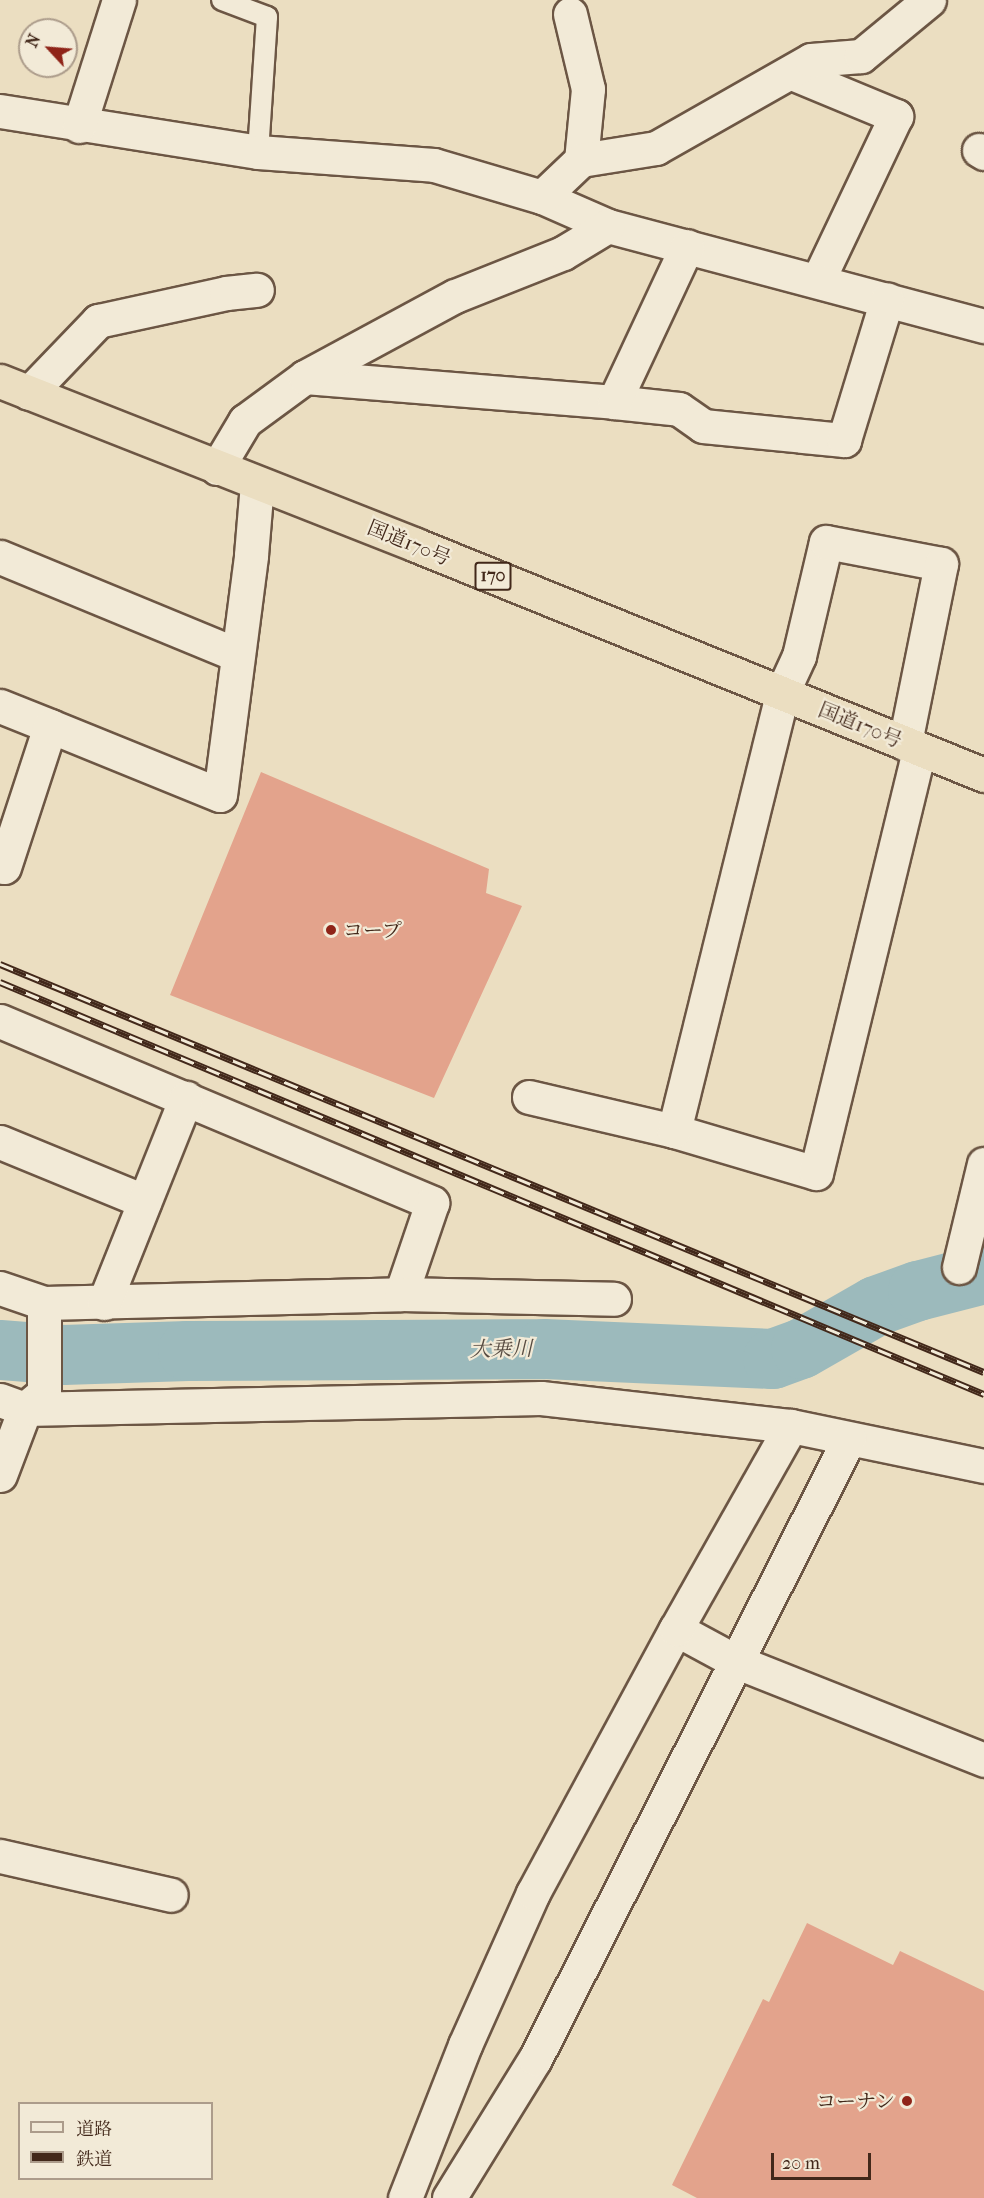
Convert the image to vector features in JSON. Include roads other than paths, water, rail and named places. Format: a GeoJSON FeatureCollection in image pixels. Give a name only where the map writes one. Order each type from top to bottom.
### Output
{"type":"FeatureCollection","features":[{"type":"Feature","properties":{"kind":"highway","name":"国道170号"},"geometry":{"type":"LineString","coordinates":[[14,387],[984,775]]}},
{"type":"Feature","properties":{"kind":"street"},"geometry":{"type":"LineString","coordinates":[[79,126],[119,0]]}},
{"type":"Feature","properties":{"kind":"street"},"geometry":{"type":"LineString","coordinates":[[542,197],[581,160],[656,148],[792,73],[811,60],[861,56],[929,0]]}},
{"type":"Feature","properties":{"kind":"street"},"geometry":{"type":"LineString","coordinates":[[570,14],[588,89],[581,160]]}},
{"type":"Feature","properties":{"kind":"street"},"geometry":{"type":"LineString","coordinates":[[792,73],[896,116],[818,280]]}},
{"type":"Feature","properties":{"kind":"street"},"geometry":{"type":"LineString","coordinates":[[0,111],[79,126],[258,152],[434,165],[542,197],[608,226],[984,326]]}},
{"type":"Feature","properties":{"kind":"street"},"geometry":{"type":"LineString","coordinates":[[217,468],[245,421],[305,377],[455,296],[563,253],[608,226]]}},
{"type":"Feature","properties":{"kind":"street"},"geometry":{"type":"LineString","coordinates":[[614,402],[687,246]]}},
{"type":"Feature","properties":{"kind":"street"},"geometry":{"type":"LineString","coordinates":[[14,387],[98,321],[226,293],[257,290]]}},
{"type":"Feature","properties":{"kind":"street"},"geometry":{"type":"LineString","coordinates":[[305,377],[679,409],[703,426],[844,440],[887,299]]}},
{"type":"Feature","properties":{"kind":"street"},"geometry":{"type":"LineString","coordinates":[[0,706],[220,795],[257,483]]}},
{"type":"Feature","properties":{"kind":"street"},"geometry":{"type":"LineString","coordinates":[[529,1097],[674,1131],[816,1173],[912,746],[941,564],[826,542],[799,656],[782,693],[674,1131]]}},
{"type":"Feature","properties":{"kind":"street"},"geometry":{"type":"LineString","coordinates":[[0,557],[238,655]]}},
{"type":"Feature","properties":{"kind":"street"},"geometry":{"type":"LineString","coordinates":[[1,872],[50,726]]}},
{"type":"Feature","properties":{"kind":"street"},"geometry":{"type":"LineString","coordinates":[[0,1021],[432,1203],[401,1294]]}},
{"type":"Feature","properties":{"kind":"street"},"geometry":{"type":"LineString","coordinates":[[104,1303],[186,1098]]}},
{"type":"Feature","properties":{"kind":"street"},"geometry":{"type":"LineString","coordinates":[[0,1142],[144,1201]]}},
{"type":"Feature","properties":{"kind":"street"},"geometry":{"type":"LineString","coordinates":[[959,1267],[984,1164]]}},
{"type":"Feature","properties":{"kind":"street"},"geometry":{"type":"LineString","coordinates":[[0,1288],[44,1312],[104,1303],[401,1294],[614,1299]]}},
{"type":"Feature","properties":{"kind":"street"},"geometry":{"type":"LineString","coordinates":[[0,1475],[23,1401],[44,1312]]}},
{"type":"Feature","properties":{"kind":"street"},"geometry":{"type":"LineString","coordinates":[[23,1401],[541,1398],[790,1426],[984,1466]]}},
{"type":"Feature","properties":{"kind":"street"},"geometry":{"type":"LineString","coordinates":[[405,2198],[465,2045],[533,1893],[676,1629],[790,1426]]}},
{"type":"Feature","properties":{"kind":"street"},"geometry":{"type":"LineString","coordinates":[[449,2198],[535,2059],[849,1438]]}},
{"type":"Feature","properties":{"kind":"street"},"geometry":{"type":"LineString","coordinates":[[676,1629],[737,1662],[984,1760]]}},
{"type":"Feature","properties":{"kind":"street"},"geometry":{"type":"LineString","coordinates":[[0,1856],[171,1894]]}},
{"type":"Feature","properties":{"kind":"lane"},"geometry":{"type":"LineString","coordinates":[[222,0],[267,17],[258,152]]}},
{"type":"Feature","properties":{"kind":"waterway","name":"大乗川"},"geometry":{"type":"LineString","coordinates":[[0,1350],[63,1355],[188,1351],[544,1349],[773,1359],[801,1349],[876,1306],[918,1291],[984,1274]]}},
{"type":"Feature","properties":{"kind":"railway"},"geometry":{"type":"LineString","coordinates":[[0,964],[984,1372]]}},
{"type":"Feature","properties":{"kind":"railway"},"geometry":{"type":"LineString","coordinates":[[0,982],[984,1394]]}},
{"type":"Feature","properties":{"kind":"place","name":"コープ"},"geometry":{"type":"Point","coordinates":[331,930]}},
{"type":"Feature","properties":{"kind":"place","name":"コーナン"},"geometry":{"type":"Point","coordinates":[907,2101]}}]}
